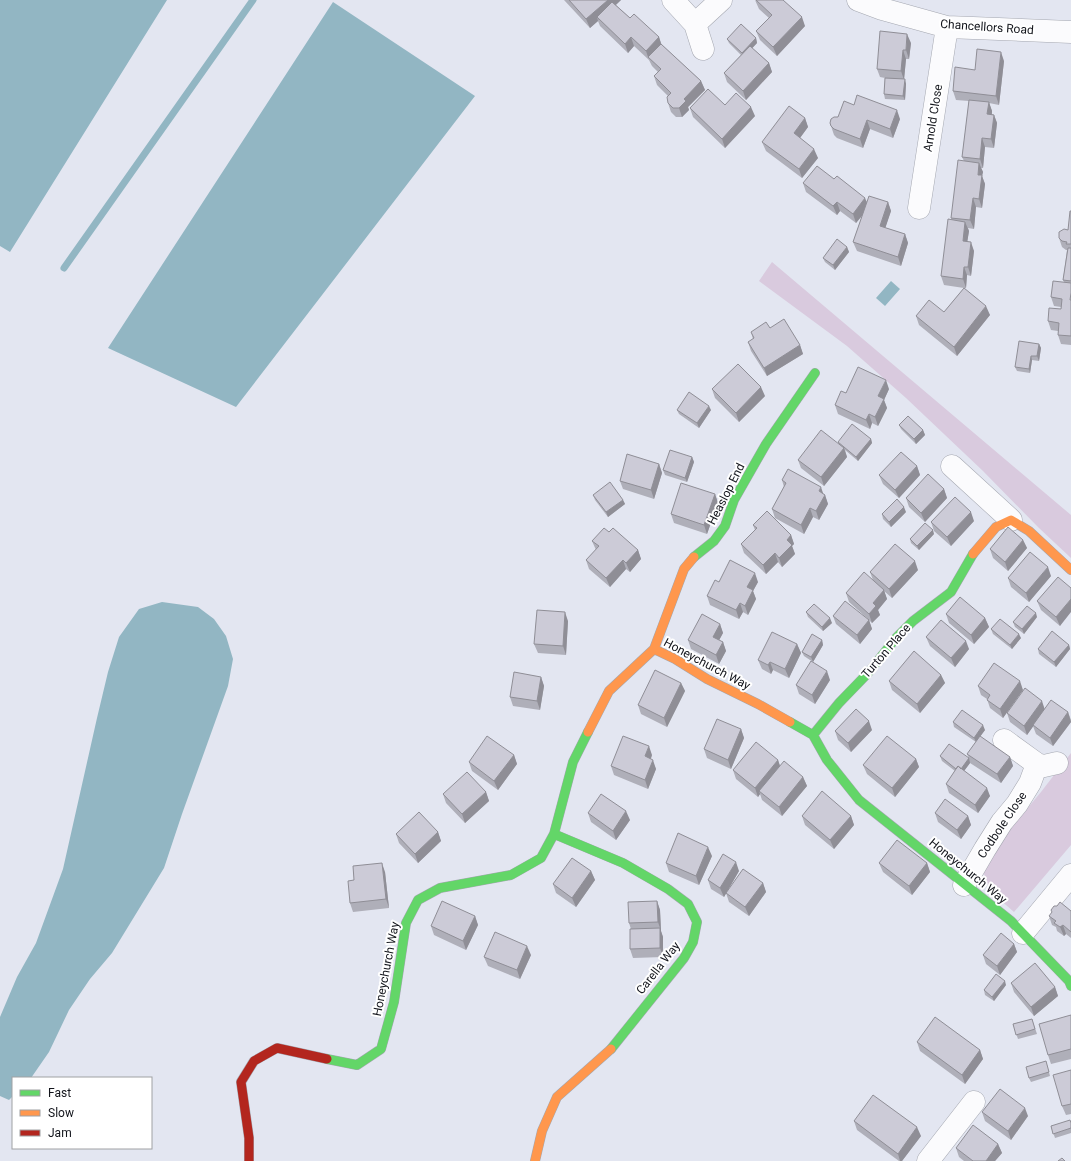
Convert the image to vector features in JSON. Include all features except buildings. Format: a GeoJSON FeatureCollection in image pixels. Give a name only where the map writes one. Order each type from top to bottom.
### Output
{"type":"FeatureCollection","features":[{"type":"Feature","properties":{"kind":"street"},"geometry":{"type":"LineString","coordinates":[[673,0],[695,24],[703,48]]}},
{"type":"Feature","properties":{"kind":"street"},"geometry":{"type":"LineString","coordinates":[[695,24],[721,0]]}},
{"type":"Feature","properties":{"kind":"street","name":"Chancellors Road"},"geometry":{"type":"LineString","coordinates":[[858,0],[883,5],[947,27],[1071,32]]}},
{"type":"Feature","properties":{"kind":"street","name":"Arnold Close"},"geometry":{"type":"LineString","coordinates":[[919,208],[947,27]]}},
{"type":"Feature","properties":{"kind":"street","name":"Heaslop End"},"geometry":{"type":"LineString","coordinates":[[654,649],[684,569],[698,553],[714,541],[725,526],[734,500],[766,444],[815,373]]}},
{"type":"Feature","properties":{"kind":"street"},"geometry":{"type":"LineString","coordinates":[[952,466],[1011,520],[1029,531],[1071,570]]}},
{"type":"Feature","properties":{"kind":"street","name":"Turton Place"},"geometry":{"type":"LineString","coordinates":[[813,735],[839,703],[868,673],[896,638],[912,621],[951,592],[976,550],[996,527],[1011,520]]}},
{"type":"Feature","properties":{"kind":"street","name":"Honeychurch Way"},"geometry":{"type":"LineString","coordinates":[[249,1161],[249,1138],[241,1082],[254,1061],[277,1048],[357,1065],[381,1050],[394,1002],[406,923],[418,900],[440,888],[511,875],[541,858],[554,834],[573,762],[608,692],[654,649],[675,658],[707,679],[758,704],[813,735],[827,760],[859,800],[913,842],[964,886],[991,904],[1023,933],[1069,981],[1071,986]]}},
{"type":"Feature","properties":{"kind":"street","name":"Codbole Close"},"geometry":{"type":"LineString","coordinates":[[964,886],[1002,822],[1018,804],[1030,783],[1047,764],[1004,740]]}},
{"type":"Feature","properties":{"kind":"street","name":"Carella Way"},"geometry":{"type":"LineString","coordinates":[[535,1161],[542,1131],[557,1097],[609,1051],[684,958],[693,942],[696,922],[688,904],[668,890],[623,863],[554,834]]}},
{"type":"Feature","properties":{"kind":"street"},"geometry":{"type":"LineString","coordinates":[[1023,933],[1071,875]]}},
{"type":"Feature","properties":{"kind":"street"},"geometry":{"type":"LineString","coordinates":[[928,1161],[974,1102]]}},
{"type":"Feature","properties":{"kind":"shaded area"},"geometry":{"type":"Polygon","coordinates":[[[772,262],[1071,515],[1071,558],[906,398],[847,346],[759,281],[772,262]]]}},
{"type":"Feature","properties":{"kind":"shaded area"},"geometry":{"type":"Polygon","coordinates":[[[1071,753],[1071,845],[1014,912],[990,891],[983,871],[992,851],[1071,753]]]}},
{"type":"Feature","properties":{"kind":"water"},"geometry":{"type":"Polygon","coordinates":[[[0,0],[167,0],[10,252],[0,246],[0,0]]]}},
{"type":"Feature","properties":{"kind":"water"},"geometry":{"type":"Polygon","coordinates":[[[333,2],[475,96],[236,407],[108,348],[333,2]]]}},
{"type":"Feature","properties":{"kind":"water"},"geometry":{"type":"Polygon","coordinates":[[[891,281],[900,289],[885,306],[876,298],[891,281]]]}},
{"type":"Feature","properties":{"kind":"water"},"geometry":{"type":"Polygon","coordinates":[[[162,602],[198,607],[214,619],[226,636],[233,659],[228,686],[164,868],[112,953],[90,979],[69,1010],[49,1052],[32,1077],[12,1077],[12,1097],[9,1100],[0,1096],[0,1017],[17,977],[36,943],[63,869],[108,672],[119,637],[139,609],[162,602]]]}},
{"type":"Feature","properties":{"kind":"waterway"},"geometry":{"type":"LineString","coordinates":[[64,268],[253,0]]}},
{"type":"Feature","properties":{"kind":"traffic: fast"},"geometry":{"type":"LineString","coordinates":[[694,557],[714,541],[725,526],[734,500],[766,444],[815,373]]}},
{"type":"Feature","properties":{"kind":"traffic: fast"},"geometry":{"type":"LineString","coordinates":[[813,735],[839,703],[868,673],[896,638],[913,621],[951,592],[973,554]]}},
{"type":"Feature","properties":{"kind":"traffic: fast"},"geometry":{"type":"LineString","coordinates":[[790,722],[813,735],[827,760],[859,800],[1011,921],[1069,981],[1071,986]]}},
{"type":"Feature","properties":{"kind":"traffic: fast"},"geometry":{"type":"LineString","coordinates":[[327,1059],[357,1065],[381,1049],[394,1002],[406,923],[418,900],[440,888],[511,875],[541,858],[554,834],[573,762],[588,732]]}},
{"type":"Feature","properties":{"kind":"traffic: fast"},"geometry":{"type":"LineString","coordinates":[[554,834],[623,863],[668,889],[688,904],[697,922],[693,942],[684,958],[611,1049]]}},
{"type":"Feature","properties":{"kind":"traffic: slow"},"geometry":{"type":"LineString","coordinates":[[973,554],[996,527],[1011,520],[1029,531],[1071,570]]}},
{"type":"Feature","properties":{"kind":"traffic: slow"},"geometry":{"type":"LineString","coordinates":[[588,732],[609,691],[654,649],[684,569],[694,557]]}},
{"type":"Feature","properties":{"kind":"traffic: slow"},"geometry":{"type":"LineString","coordinates":[[654,649],[675,659],[707,679],[758,704],[790,722]]}},
{"type":"Feature","properties":{"kind":"traffic: slow"},"geometry":{"type":"LineString","coordinates":[[535,1161],[542,1131],[557,1097],[611,1049]]}},
{"type":"Feature","properties":{"kind":"traffic: jam"},"geometry":{"type":"LineString","coordinates":[[249,1161],[249,1138],[241,1082],[254,1061],[277,1048],[327,1059]]}}]}
